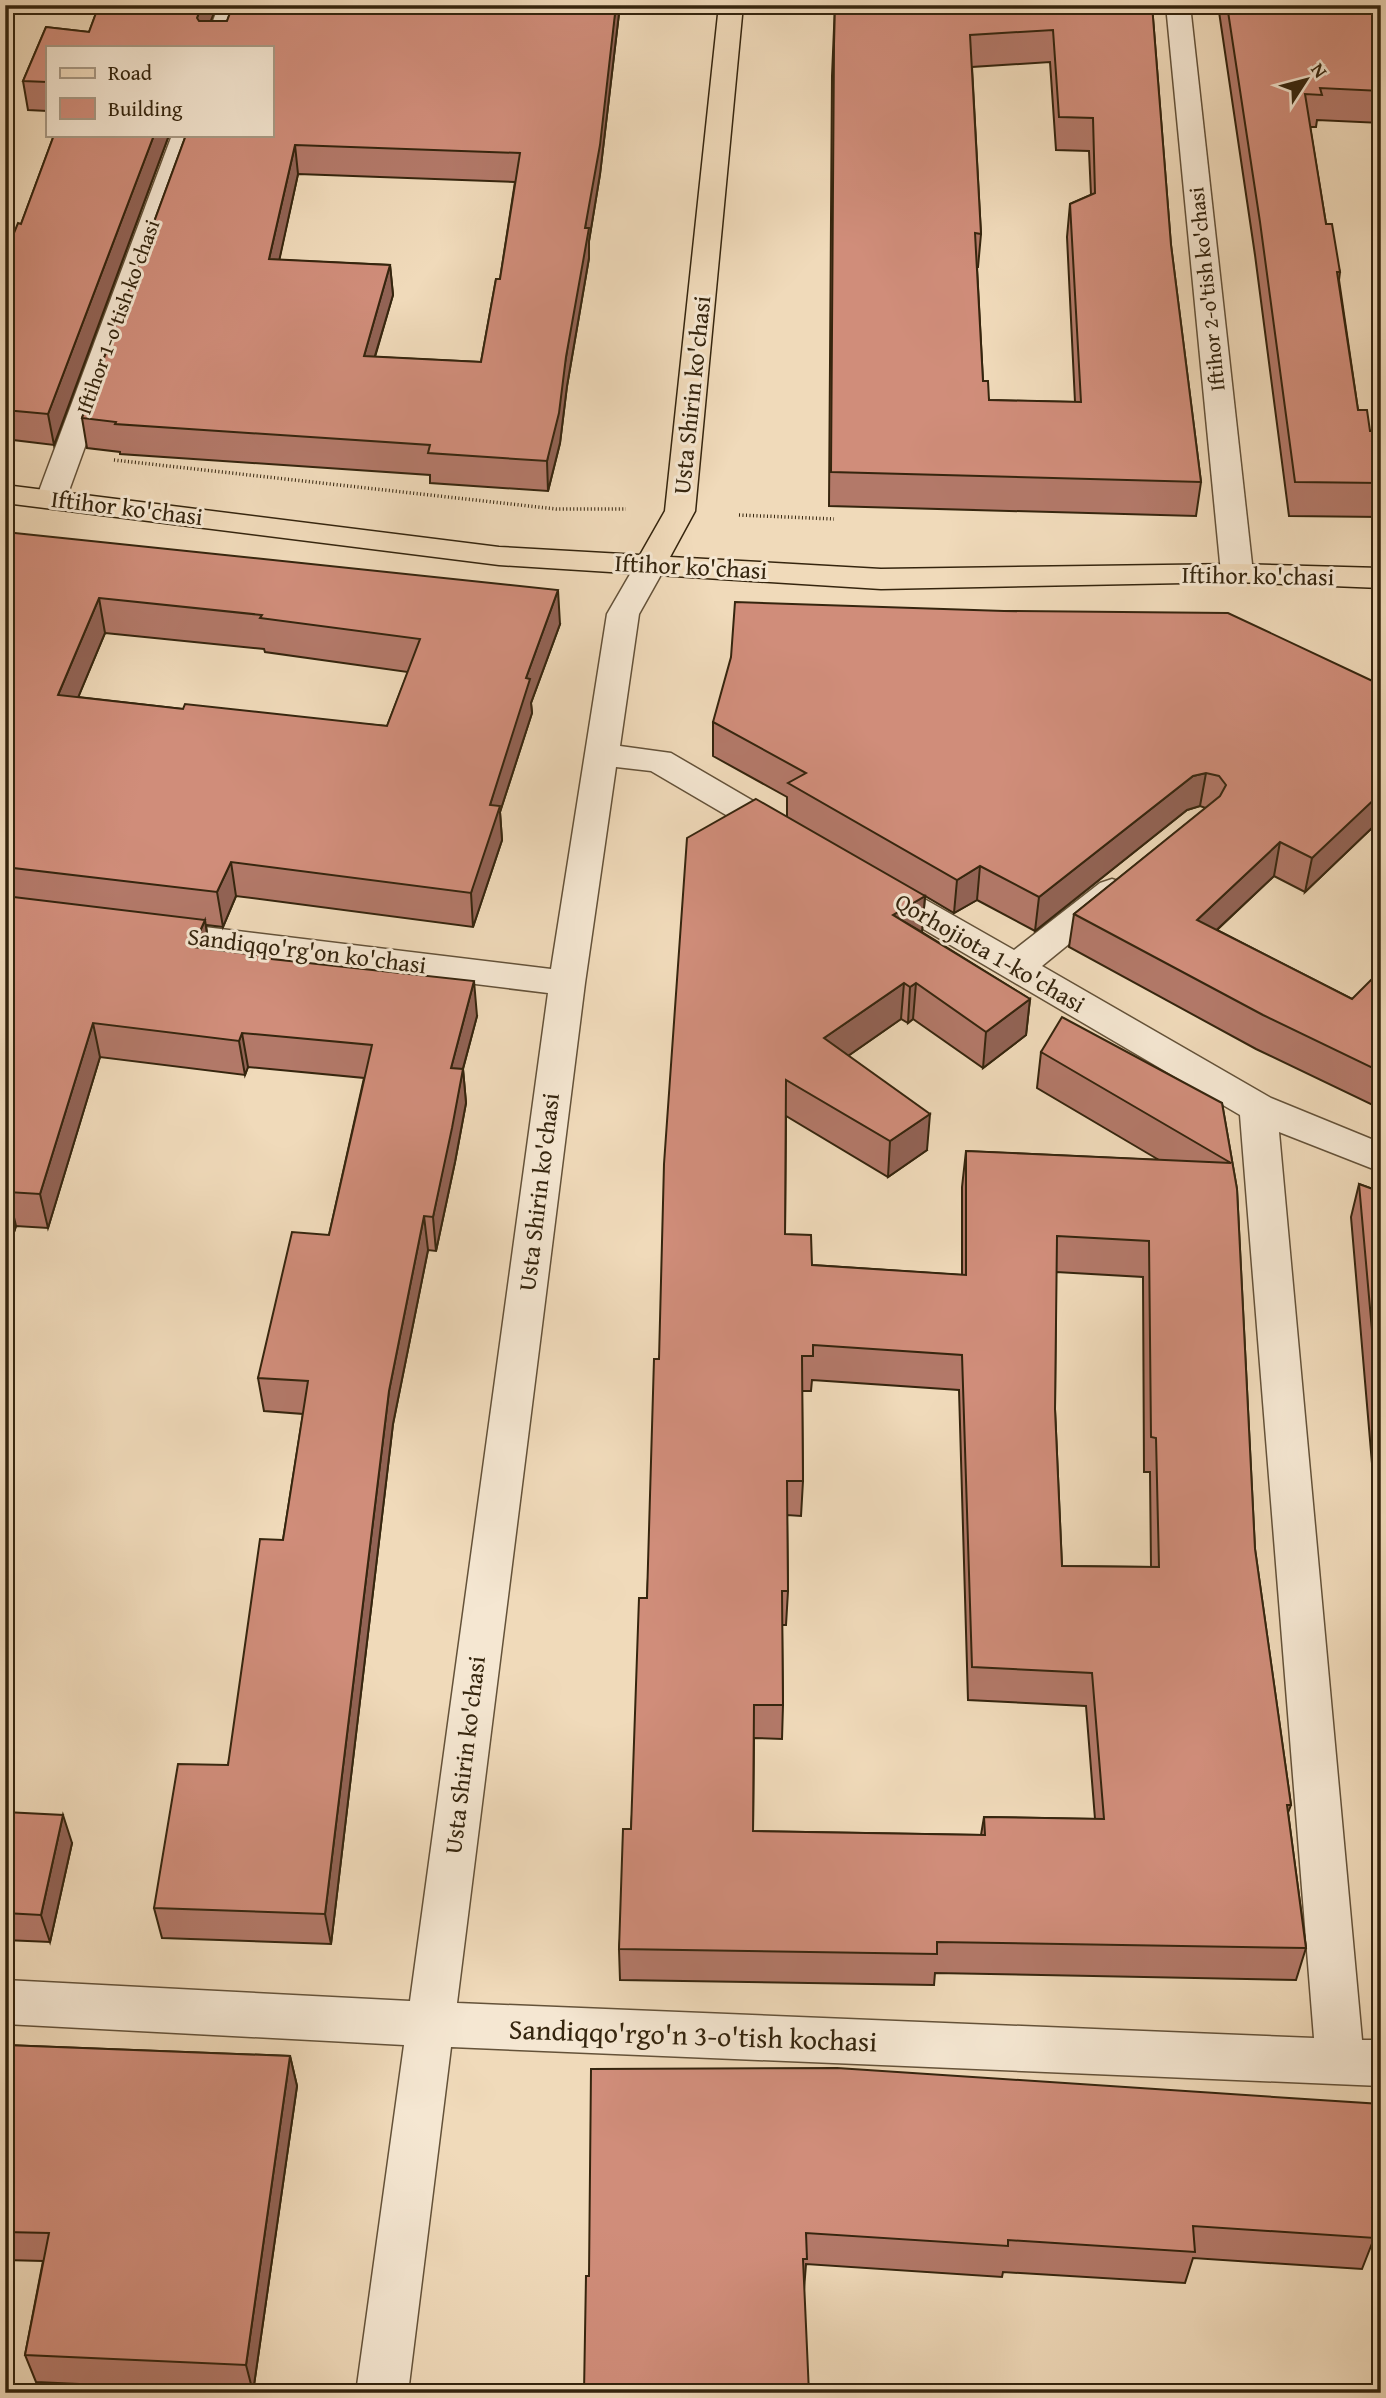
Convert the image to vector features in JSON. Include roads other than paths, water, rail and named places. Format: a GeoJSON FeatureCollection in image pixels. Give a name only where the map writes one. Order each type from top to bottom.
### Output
{"type":"FeatureCollection","features":[{"type":"Feature","properties":{"kind":"main road","name":"Usta Shirin ko'chasi"},"geometry":{"type":"LineString","coordinates":[[651,565],[680,512],[731,5]]}},
{"type":"Feature","properties":{"kind":"main road","name":"Iftihor ko'chasi"},"geometry":{"type":"LineString","coordinates":[[5,494],[499,556],[881,579],[1237,573],[1381,578]]}},
{"type":"Feature","properties":{"kind":"street"},"geometry":{"type":"LineString","coordinates":[[216,46],[232,5]]}},
{"type":"Feature","properties":{"kind":"street","name":"Iftihor 2-o'tish ko'chasi"},"geometry":{"type":"LineString","coordinates":[[1178,5],[1237,573]]}},
{"type":"Feature","properties":{"kind":"street","name":"Iftihor 1-o'tish ko'chasi"},"geometry":{"type":"LineString","coordinates":[[51,499],[184,136]]}},
{"type":"Feature","properties":{"kind":"street","name":"Usta Shirin ko'chasi"},"geometry":{"type":"LineString","coordinates":[[383,2393],[567,982],[600,755],[623,614],[651,565]]}},
{"type":"Feature","properties":{"kind":"street"},"geometry":{"type":"LineString","coordinates":[[600,755],[659,761],[814,850]]}},
{"type":"Feature","properties":{"kind":"street","name":"Qorhojiota 1-ko'chasi"},"geometry":{"type":"LineString","coordinates":[[849,871],[1258,1108],[1381,1158]]}},
{"type":"Feature","properties":{"kind":"street"},"geometry":{"type":"LineString","coordinates":[[1016,968],[1136,872]]}},
{"type":"Feature","properties":{"kind":"street","name":"Sandiqqo'rg'on ko'chasi"},"geometry":{"type":"LineString","coordinates":[[128,930],[567,982]]}},
{"type":"Feature","properties":{"kind":"street"},"geometry":{"type":"LineString","coordinates":[[1258,1108],[1360,2063]]}},
{"type":"Feature","properties":{"kind":"street","name":"Sandiqqo'rgo'n 3-o'tish kochasi"},"geometry":{"type":"LineString","coordinates":[[5,2002],[430,2024],[1360,2063]]}}]}
